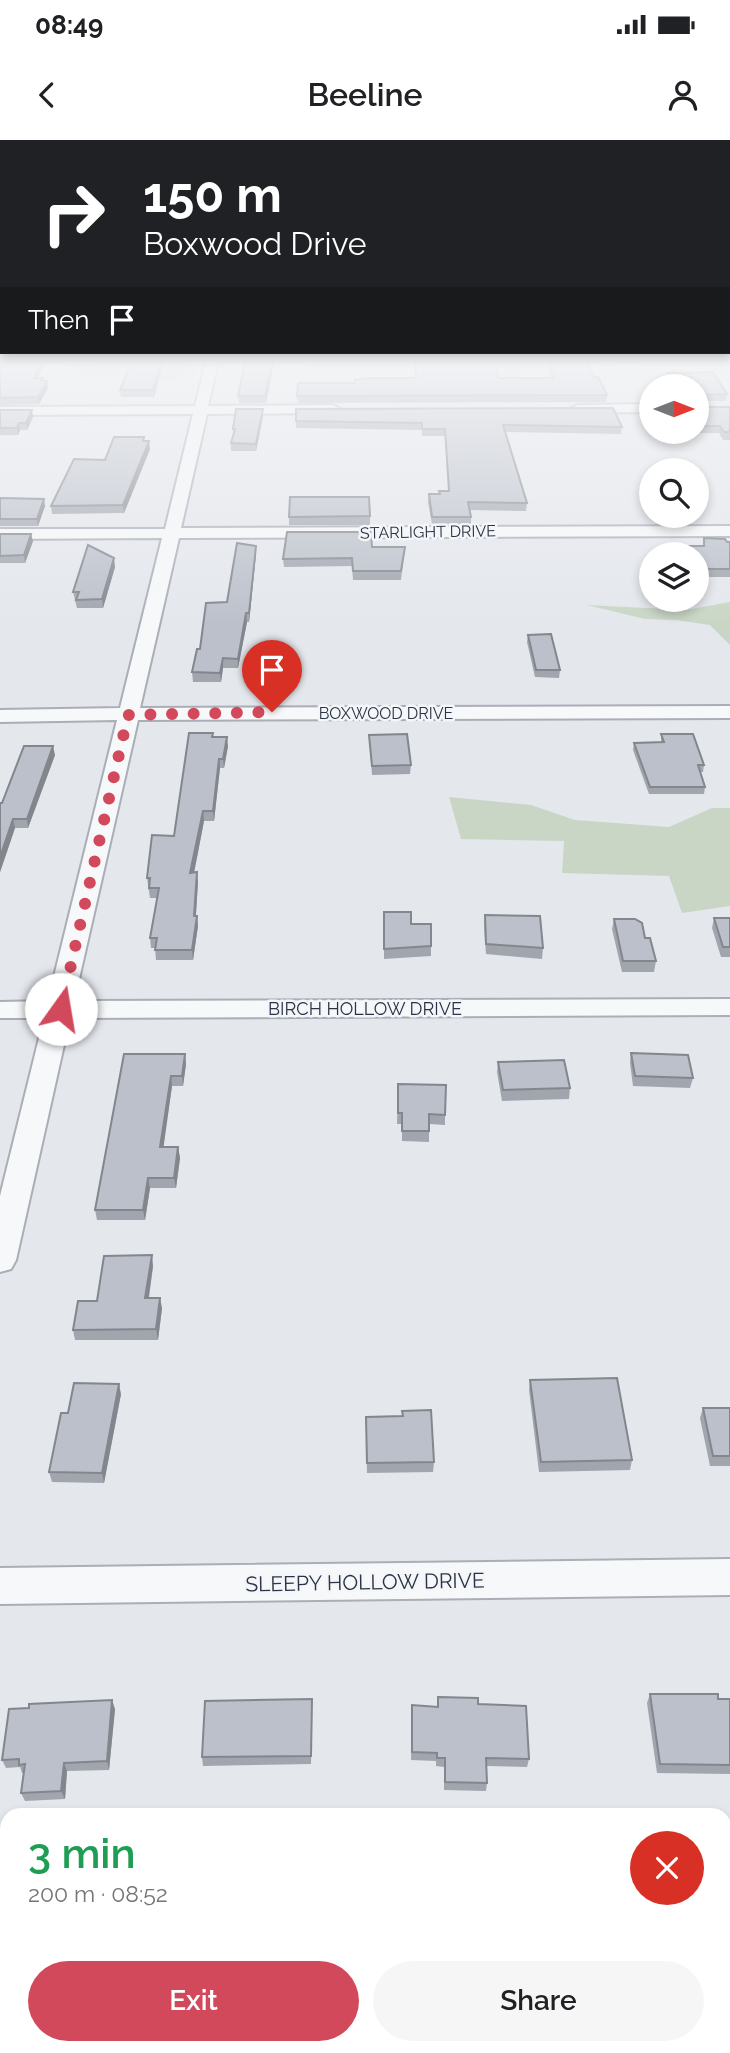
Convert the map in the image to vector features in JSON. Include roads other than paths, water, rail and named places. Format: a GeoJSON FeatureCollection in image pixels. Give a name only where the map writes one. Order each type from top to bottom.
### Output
{"type":"FeatureCollection","features":[{"type":"Feature","properties":{"kind":"street"},"geometry":{"type":"LineString","coordinates":[[0,1260],[192,447]]}},
{"type":"Feature","properties":{"kind":"street","name":"STARLIGHT DRIVE"},"geometry":{"type":"LineString","coordinates":[[0,534],[730,531]]}},
{"type":"Feature","properties":{"kind":"street","name":"BOXWOOD DRIVE"},"geometry":{"type":"LineString","coordinates":[[0,716],[272,712],[730,712]]}},
{"type":"Feature","properties":{"kind":"street","name":"BIRCH HOLLOW DRIVE"},"geometry":{"type":"LineString","coordinates":[[0,1010],[730,1007]]}},
{"type":"Feature","properties":{"kind":"street","name":"SLEEPY HOLLOW DRIVE"},"geometry":{"type":"LineString","coordinates":[[0,1586],[730,1577]]}}]}
